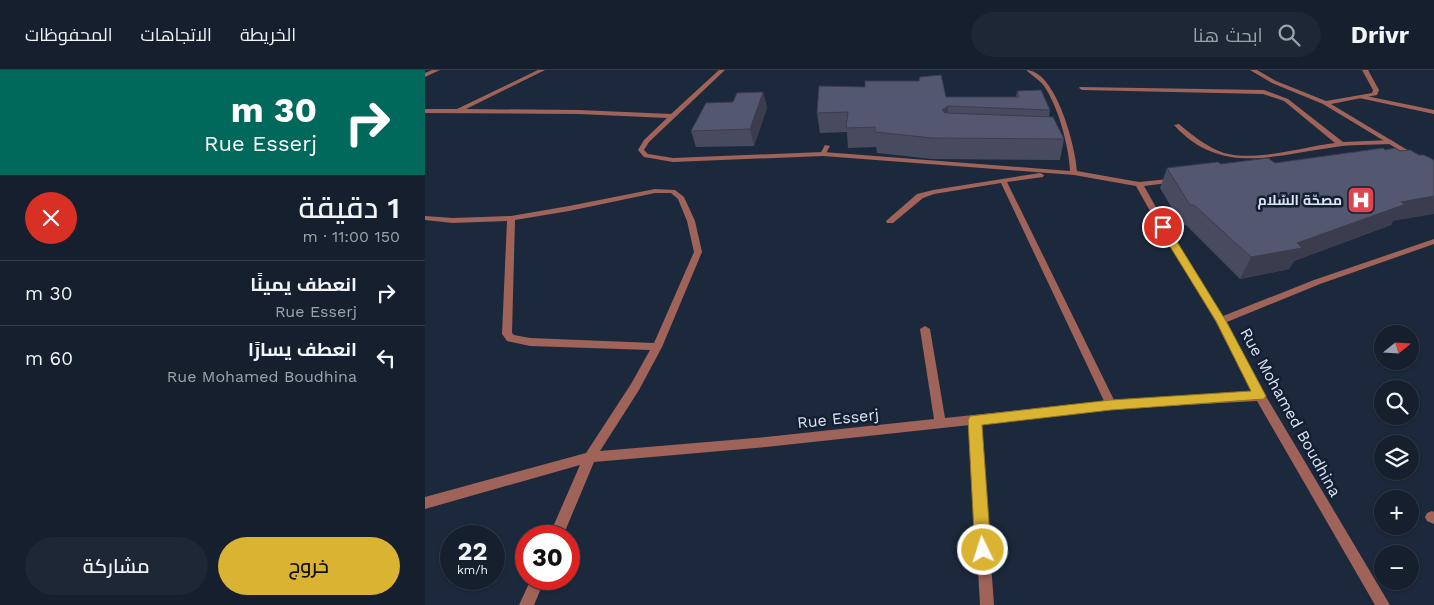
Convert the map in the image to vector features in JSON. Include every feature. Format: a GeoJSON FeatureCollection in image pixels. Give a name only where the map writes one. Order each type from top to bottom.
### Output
{"type":"FeatureCollection","features":[{"type":"Feature","properties":{"kind":"street"},"geometry":{"type":"LineString","coordinates":[[425,75],[437,70]]}},
{"type":"Feature","properties":{"kind":"street"},"geometry":{"type":"LineString","coordinates":[[457,112],[542,70]]}},
{"type":"Feature","properties":{"kind":"street"},"geometry":{"type":"LineString","coordinates":[[722,70],[646,141],[641,150],[646,156],[673,160],[823,154],[1056,172],[1139,184],[1188,178]]}},
{"type":"Feature","properties":{"kind":"street"},"geometry":{"type":"LineString","coordinates":[[1029,70],[1045,84],[1050,92],[1074,164],[1074,174]]}},
{"type":"Feature","properties":{"kind":"street"},"geometry":{"type":"LineString","coordinates":[[1253,70],[1274,82],[1325,103],[1434,169]]}},
{"type":"Feature","properties":{"kind":"street"},"geometry":{"type":"LineString","coordinates":[[1325,103],[1375,94],[1376,90],[1365,70]]}},
{"type":"Feature","properties":{"kind":"street"},"geometry":{"type":"LineString","coordinates":[[1082,88],[1253,91],[1272,94],[1286,100],[1341,144]]}},
{"type":"Feature","properties":{"kind":"street"},"geometry":{"type":"LineString","coordinates":[[1361,97],[1434,112]]}},
{"type":"Feature","properties":{"kind":"street"},"geometry":{"type":"LineString","coordinates":[[425,111],[579,112],[673,116]]}},
{"type":"Feature","properties":{"kind":"street"},"geometry":{"type":"LineString","coordinates":[[1177,126],[1200,143],[1230,156],[1257,156],[1341,144],[1391,142]]}},
{"type":"Feature","properties":{"kind":"street"},"geometry":{"type":"LineString","coordinates":[[1056,134],[1065,134]]}},
{"type":"Feature","properties":{"kind":"street"},"geometry":{"type":"LineString","coordinates":[[823,154],[827,146]]}},
{"type":"Feature","properties":{"kind":"street"},"geometry":{"type":"LineString","coordinates":[[1395,153],[1405,152]]}},
{"type":"Feature","properties":{"kind":"street"},"geometry":{"type":"LineString","coordinates":[[890,222],[920,196],[933,192],[1056,172]]}},
{"type":"Feature","properties":{"kind":"street"},"geometry":{"type":"LineString","coordinates":[[1003,181],[1111,405]]}},
{"type":"Feature","properties":{"kind":"street","name":"Rue Mohamed Boudhina"},"geometry":{"type":"LineString","coordinates":[[1139,184],[1221,321],[1259,396],[1383,605]]}},
{"type":"Feature","properties":{"kind":"street"},"geometry":{"type":"LineString","coordinates":[[425,218],[447,221],[511,218],[655,192],[673,191],[683,201],[697,241],[697,252],[657,347],[635,387],[590,457],[561,525]]}},
{"type":"Feature","properties":{"kind":"street"},"geometry":{"type":"LineString","coordinates":[[511,218],[507,334],[511,338],[530,342],[657,347]]}},
{"type":"Feature","properties":{"kind":"street"},"geometry":{"type":"LineString","coordinates":[[1221,321],[1317,282],[1434,241]]}},
{"type":"Feature","properties":{"kind":"street"},"geometry":{"type":"LineString","coordinates":[[925,330],[941,423]]}},
{"type":"Feature","properties":{"kind":"street","name":"Rue Esserj"},"geometry":{"type":"LineString","coordinates":[[425,503],[590,457],[766,442],[1111,405],[1259,396]]}},
{"type":"Feature","properties":{"kind":"street"},"geometry":{"type":"LineString","coordinates":[[975,420],[987,605]]}},
{"type":"Feature","properties":{"kind":"street"},"geometry":{"type":"LineString","coordinates":[[526,605],[533,590]]}},
{"type":"Feature","properties":{"kind":"building"},"geometry":{"type":"Polygon","coordinates":[[[941,75],[946,97],[1019,97],[1017,91],[1041,90],[1050,110],[948,106],[942,110],[945,113],[1053,117],[1064,139],[932,138],[875,132],[875,127],[846,128],[848,112],[817,113],[819,86],[865,87],[865,81],[919,81],[920,77],[941,75]]]}},
{"type":"Feature","properties":{"kind":"building"},"geometry":{"type":"Polygon","coordinates":[[[763,92],[750,129],[691,131],[706,103],[733,102],[737,93],[763,92]]]}},
{"type":"Feature","properties":{"kind":"building"},"geometry":{"type":"Polygon","coordinates":[[[1383,148],[1385,150],[1395,148],[1400,151],[1410,150],[1434,160],[1434,196],[1401,202],[1406,204],[1297,243],[1302,248],[1251,257],[1194,205],[1190,205],[1167,168],[1268,158],[1275,163],[1383,148]]]}},
{"type":"Feature","properties":{"kind":"place","name":"مصحّة السّلام"},"geometry":{"type":"Point","coordinates":[1361,200]}},
{"type":"Feature","properties":{"kind":"route"},"geometry":{"type":"LineString","coordinates":[[983,550],[975,420],[1111,405],[1259,396],[1221,321],[1163,227]]}}]}
